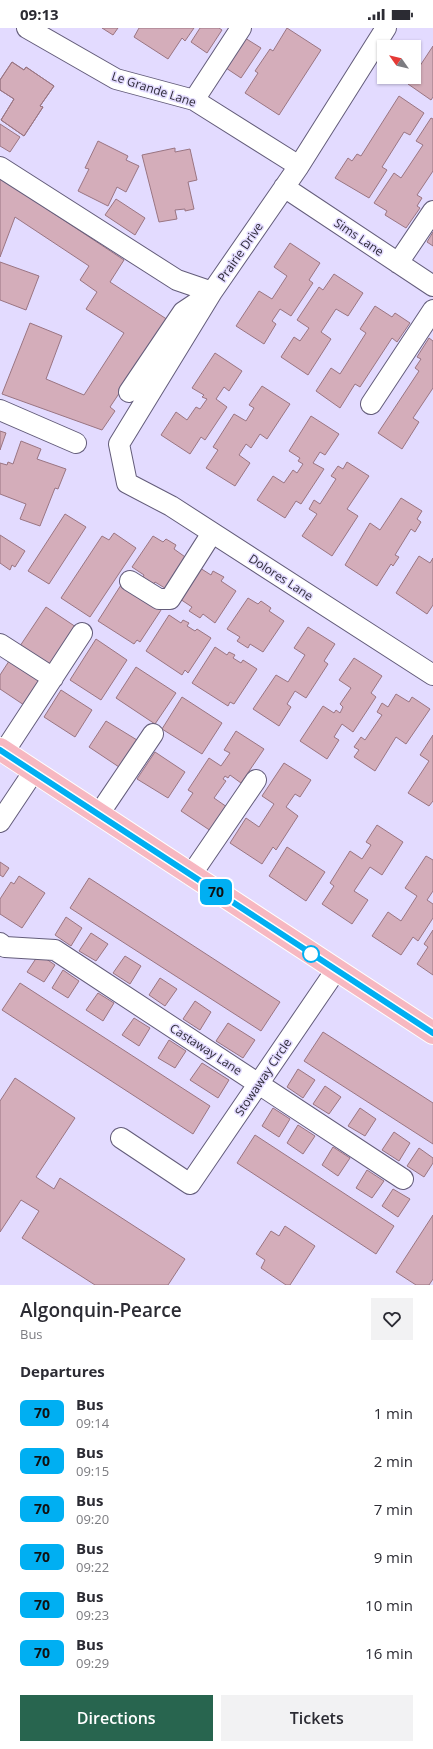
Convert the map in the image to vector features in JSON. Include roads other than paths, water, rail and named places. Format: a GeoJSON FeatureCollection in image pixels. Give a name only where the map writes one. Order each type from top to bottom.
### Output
{"type":"FeatureCollection","features":[{"type":"Feature","properties":{"kind":"main road"},"geometry":{"type":"LineString","coordinates":[[2,751],[433,1033]]}},
{"type":"Feature","properties":{"kind":"street","name":"Le Grande Lane"},"geometry":{"type":"LineString","coordinates":[[27,28],[116,79],[194,100],[299,166]]}},
{"type":"Feature","properties":{"kind":"street"},"geometry":{"type":"LineString","coordinates":[[194,100],[241,28]]}},
{"type":"Feature","properties":{"kind":"street","name":"Prairie Drive"},"geometry":{"type":"LineString","coordinates":[[127,483],[119,444],[212,292],[299,166],[386,28]]}},
{"type":"Feature","properties":{"kind":"street"},"geometry":{"type":"LineString","coordinates":[[0,168],[177,280],[212,292]]}},
{"type":"Feature","properties":{"kind":"street","name":"Sims Lane"},"geometry":{"type":"LineString","coordinates":[[284,187],[433,286]]}},
{"type":"Feature","properties":{"kind":"street"},"geometry":{"type":"LineString","coordinates":[[398,264],[433,211]]}},
{"type":"Feature","properties":{"kind":"street"},"geometry":{"type":"LineString","coordinates":[[129,392],[183,312],[212,292]]}},
{"type":"Feature","properties":{"kind":"street"},"geometry":{"type":"LineString","coordinates":[[371,404],[433,310]]}},
{"type":"Feature","properties":{"kind":"street"},"geometry":{"type":"LineString","coordinates":[[0,410],[76,443]]}},
{"type":"Feature","properties":{"kind":"street","name":"Dolores Lane"},"geometry":{"type":"LineString","coordinates":[[127,483],[171,506],[433,675]]}},
{"type":"Feature","properties":{"kind":"street"},"geometry":{"type":"LineString","coordinates":[[130,581],[159,599],[170,599],[212,533]]}},
{"type":"Feature","properties":{"kind":"street"},"geometry":{"type":"LineString","coordinates":[[2,751],[53,678],[82,633]]}},
{"type":"Feature","properties":{"kind":"street"},"geometry":{"type":"LineString","coordinates":[[0,644],[53,678]]}},
{"type":"Feature","properties":{"kind":"street"},"geometry":{"type":"LineString","coordinates":[[99,814],[153,734]]}},
{"type":"Feature","properties":{"kind":"street"},"geometry":{"type":"LineString","coordinates":[[0,822],[34,771]]}},
{"type":"Feature","properties":{"kind":"street"},"geometry":{"type":"LineString","coordinates":[[191,875],[256,780]]}},
{"type":"Feature","properties":{"kind":"street","name":"Castaway Lane"},"geometry":{"type":"LineString","coordinates":[[0,944],[5,947],[55,950],[403,1179]]}},
{"type":"Feature","properties":{"kind":"street","name":"Stowaway Circle"},"geometry":{"type":"LineString","coordinates":[[121,1138],[190,1184],[336,970]]}}]}
